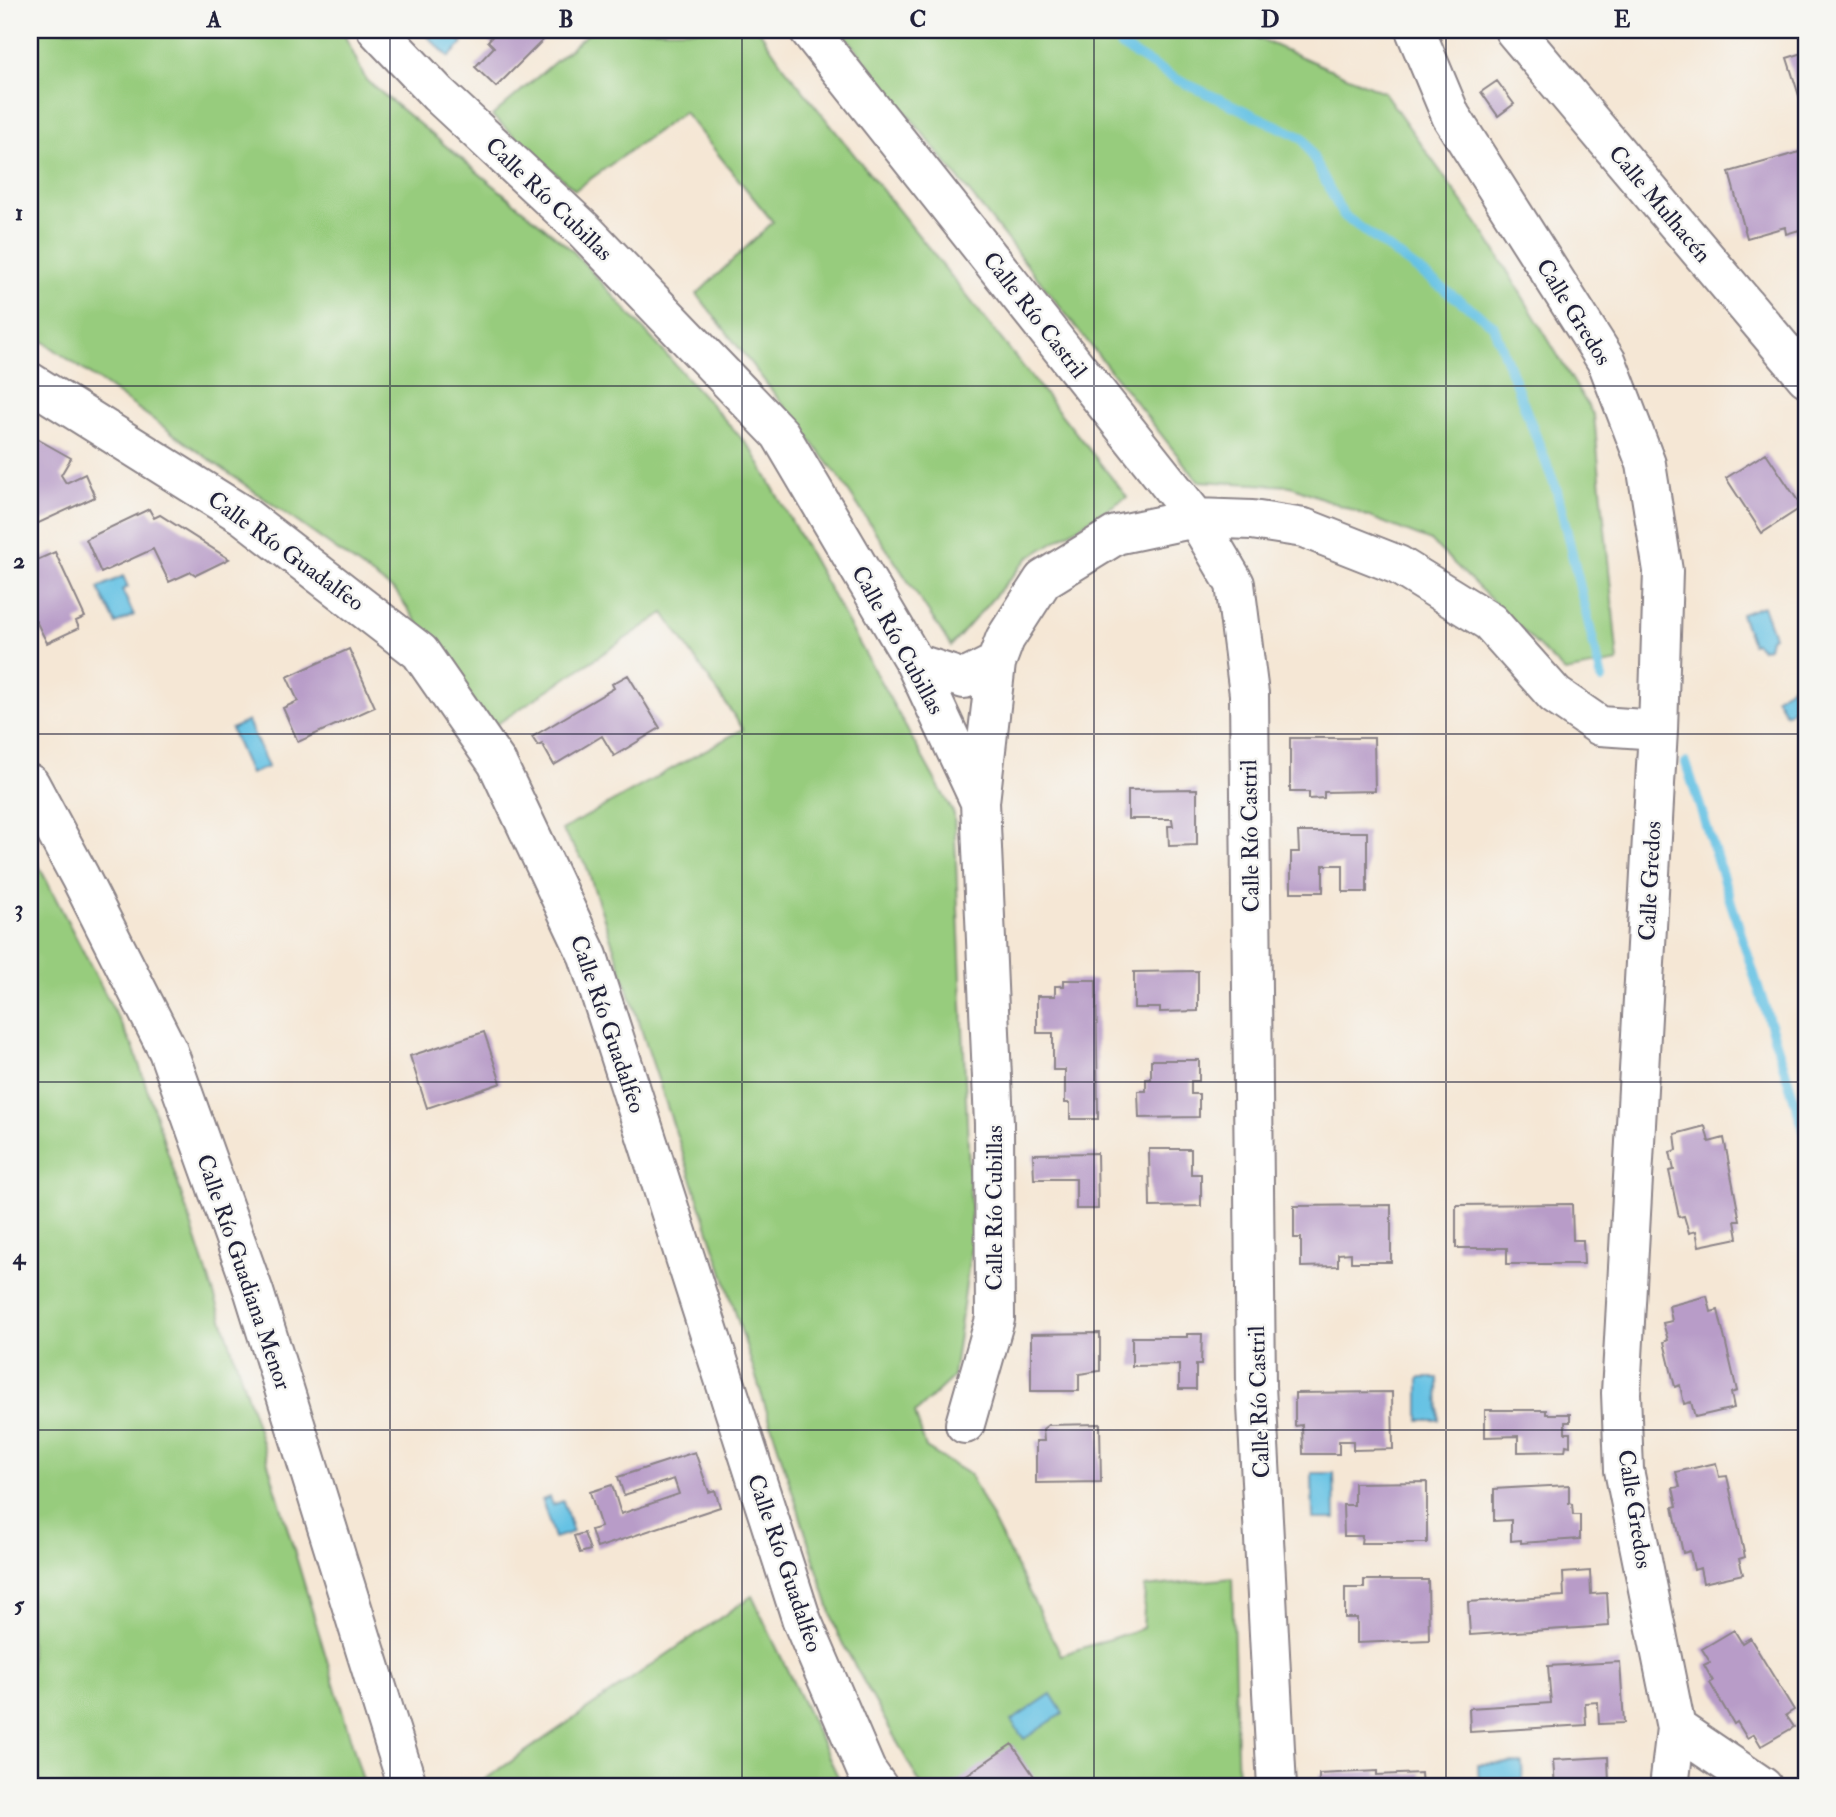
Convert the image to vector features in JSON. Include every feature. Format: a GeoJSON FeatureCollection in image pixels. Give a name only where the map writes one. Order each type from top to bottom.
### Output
{"type":"FeatureCollection","features":[{"type":"Feature","properties":{"kind":"street","name":"Calle Río Cubillas"},"geometry":{"type":"LineString","coordinates":[[377,30],[438,94],[583,229],[780,434],[915,663],[980,803],[995,1124],[995,1319],[965,1424]]}},
{"type":"Feature","properties":{"kind":"street","name":"Calle Río Castril"},"geometry":{"type":"LineString","coordinates":[[809,30],[1196,518],[1235,584],[1249,694],[1256,1385],[1277,1787]]}},
{"type":"Feature","properties":{"kind":"street","name":"Calle Gredos"},"geometry":{"type":"LineString","coordinates":[[1415,30],[1451,116],[1607,362],[1646,464],[1663,571],[1658,730],[1621,1393],[1625,1470],[1676,1728],[1668,1787]]}},
{"type":"Feature","properties":{"kind":"street","name":"Calle Mulhacén"},"geometry":{"type":"LineString","coordinates":[[1514,30],[1806,377]]}},
{"type":"Feature","properties":{"kind":"street","name":"Calle Río Guadalfeo"},"geometry":{"type":"LineString","coordinates":[[30,382],[244,516],[420,652],[497,763],[588,956],[802,1621],[866,1770],[878,1787]]}},
{"type":"Feature","properties":{"kind":"street"},"geometry":{"type":"LineString","coordinates":[[980,803],[996,663],[1005,639],[1043,580],[1116,535],[1196,518],[1252,520],[1304,528],[1398,565],[1489,622],[1555,695],[1600,726],[1658,730]]}},
{"type":"Feature","properties":{"kind":"street"},"geometry":{"type":"LineString","coordinates":[[915,663],[964,679],[996,663]]}},
{"type":"Feature","properties":{"kind":"street","name":"Calle Río Guadiana Menor"},"geometry":{"type":"LineString","coordinates":[[30,784],[168,1051],[254,1292],[406,1782]]}},
{"type":"Feature","properties":{"kind":"street"},"geometry":{"type":"LineString","coordinates":[[1676,1728],[1763,1787]]}},
{"type":"Feature","properties":{"kind":"green space"},"geometry":{"type":"Polygon","coordinates":[[[30,30],[342,30],[366,80],[573,251],[752,450],[954,814],[972,1241],[953,1377],[915,1413],[926,1448],[970,1475],[1061,1655],[1143,1628],[1145,1587],[1232,1578],[1238,1787],[922,1787],[838,1635],[719,1261],[586,865],[562,830],[743,729],[664,613],[491,728],[396,592],[30,332],[30,30]]]}},
{"type":"Feature","properties":{"kind":"green space"},"geometry":{"type":"Polygon","coordinates":[[[592,30],[759,30],[782,64],[1127,497],[1028,558],[951,646],[839,477],[697,294],[773,222],[684,112],[575,190],[492,116],[592,30]]]}},
{"type":"Feature","properties":{"kind":"green space"},"geometry":{"type":"Polygon","coordinates":[[[841,30],[1244,30],[1250,35],[1384,92],[1487,237],[1594,416],[1618,662],[1565,672],[1431,541],[1291,486],[1198,481],[841,30]]]}},
{"type":"Feature","properties":{"kind":"green space"},"geometry":{"type":"Polygon","coordinates":[[[30,849],[134,1049],[256,1423],[365,1787],[30,1787],[30,849]]]}},
{"type":"Feature","properties":{"kind":"green space"},"geometry":{"type":"Polygon","coordinates":[[[752,1596],[843,1787],[474,1787],[752,1596]]]}},
{"type":"Feature","properties":{"kind":"water"},"geometry":{"type":"Polygon","coordinates":[[[421,30],[450,30],[463,43],[449,57],[421,30]]]}},
{"type":"Feature","properties":{"kind":"water"},"geometry":{"type":"Polygon","coordinates":[[[123,576],[128,587],[122,590],[134,615],[116,624],[98,588],[123,576]]]}},
{"type":"Feature","properties":{"kind":"water"},"geometry":{"type":"Polygon","coordinates":[[[1763,606],[1774,636],[1770,638],[1768,647],[1762,649],[1755,643],[1752,644],[1741,614],[1763,606]]]}},
{"type":"Feature","properties":{"kind":"water"},"geometry":{"type":"Polygon","coordinates":[[[1806,677],[1806,701],[1786,714],[1776,697],[1806,677]]]}},
{"type":"Feature","properties":{"kind":"water"},"geometry":{"type":"Polygon","coordinates":[[[248,721],[268,767],[250,774],[231,729],[248,721]]]}},
{"type":"Feature","properties":{"kind":"water"},"geometry":{"type":"Polygon","coordinates":[[[1419,1378],[1438,1378],[1439,1420],[1419,1420],[1419,1378]]]}},
{"type":"Feature","properties":{"kind":"water"},"geometry":{"type":"Polygon","coordinates":[[[1312,1473],[1334,1473],[1335,1519],[1313,1519],[1312,1473]]]}},
{"type":"Feature","properties":{"kind":"water"},"geometry":{"type":"Polygon","coordinates":[[[549,1497],[552,1505],[563,1501],[573,1532],[554,1538],[542,1500],[549,1497]]]}},
{"type":"Feature","properties":{"kind":"water"},"geometry":{"type":"Polygon","coordinates":[[[1051,1694],[1063,1713],[1024,1739],[1011,1721],[1051,1694]]]}},
{"type":"Feature","properties":{"kind":"water"},"geometry":{"type":"Polygon","coordinates":[[[1522,1763],[1523,1785],[1479,1786],[1478,1764],[1522,1763]]]}},
{"type":"Feature","properties":{"kind":"building"},"geometry":{"type":"Polygon","coordinates":[[[492,30],[553,30],[496,87],[475,67],[494,47],[488,41],[495,33],[492,30]]]}},
{"type":"Feature","properties":{"kind":"building"},"geometry":{"type":"Polygon","coordinates":[[[1806,52],[1806,104],[1802,105],[1787,58],[1806,52]]]}},
{"type":"Feature","properties":{"kind":"building"},"geometry":{"type":"Polygon","coordinates":[[[1497,81],[1514,104],[1498,116],[1481,92],[1497,81]]]}},
{"type":"Feature","properties":{"kind":"building"},"geometry":{"type":"Polygon","coordinates":[[[1803,151],[1806,160],[1806,228],[1786,234],[1785,227],[1747,238],[1729,172],[1803,151]]]}},
{"type":"Feature","properties":{"kind":"building"},"geometry":{"type":"Polygon","coordinates":[[[30,435],[71,458],[61,475],[66,483],[85,474],[95,497],[30,527],[30,435]]]}},
{"type":"Feature","properties":{"kind":"building"},"geometry":{"type":"Polygon","coordinates":[[[1766,453],[1802,507],[1762,533],[1726,478],[1766,453]]]}},
{"type":"Feature","properties":{"kind":"building"},"geometry":{"type":"Polygon","coordinates":[[[149,509],[154,518],[160,515],[229,559],[196,575],[191,572],[169,582],[153,549],[101,573],[86,539],[149,509]]]}},
{"type":"Feature","properties":{"kind":"building"},"geometry":{"type":"Polygon","coordinates":[[[55,552],[85,617],[76,621],[79,628],[47,643],[36,621],[30,624],[30,563],[55,552]]]}},
{"type":"Feature","properties":{"kind":"building"},"geometry":{"type":"Polygon","coordinates":[[[349,649],[375,707],[298,742],[283,708],[298,701],[287,677],[349,649]]]}},
{"type":"Feature","properties":{"kind":"building"},"geometry":{"type":"Polygon","coordinates":[[[628,675],[660,728],[614,756],[602,736],[554,765],[542,744],[538,746],[532,737],[614,688],[612,684],[628,675]]]}},
{"type":"Feature","properties":{"kind":"building"},"geometry":{"type":"Polygon","coordinates":[[[1290,738],[1374,738],[1375,791],[1324,792],[1324,798],[1309,799],[1309,792],[1290,792],[1290,738]]]}},
{"type":"Feature","properties":{"kind":"building"},"geometry":{"type":"Polygon","coordinates":[[[1197,789],[1197,845],[1169,846],[1168,826],[1173,826],[1172,819],[1128,819],[1128,790],[1197,789]]]}},
{"type":"Feature","properties":{"kind":"building"},"geometry":{"type":"Polygon","coordinates":[[[1298,832],[1367,832],[1367,892],[1343,892],[1343,865],[1323,865],[1323,892],[1291,892],[1291,852],[1299,852],[1298,832]]]}},
{"type":"Feature","properties":{"kind":"building"},"geometry":{"type":"Polygon","coordinates":[[[1198,971],[1198,1011],[1160,1012],[1160,1008],[1134,1008],[1134,972],[1198,971]]]}},
{"type":"Feature","properties":{"kind":"building"},"geometry":{"type":"Polygon","coordinates":[[[1064,980],[1096,980],[1098,1119],[1070,1119],[1070,1103],[1065,1103],[1065,1070],[1053,1070],[1053,1033],[1037,1033],[1037,996],[1055,996],[1055,986],[1064,986],[1064,980]]]}},
{"type":"Feature","properties":{"kind":"building"},"geometry":{"type":"Polygon","coordinates":[[[484,1032],[501,1083],[427,1108],[410,1056],[484,1032]]]}},
{"type":"Feature","properties":{"kind":"building"},"geometry":{"type":"Polygon","coordinates":[[[1151,1060],[1199,1060],[1199,1081],[1191,1081],[1191,1094],[1199,1094],[1199,1117],[1139,1118],[1138,1091],[1146,1091],[1146,1079],[1151,1079],[1151,1060]]]}},
{"type":"Feature","properties":{"kind":"building"},"geometry":{"type":"Polygon","coordinates":[[[1705,1126],[1709,1142],[1724,1138],[1740,1221],[1735,1221],[1738,1238],[1699,1246],[1696,1231],[1689,1233],[1684,1216],[1679,1217],[1669,1171],[1674,1170],[1670,1152],[1677,1150],[1675,1134],[1705,1126]]]}},
{"type":"Feature","properties":{"kind":"building"},"geometry":{"type":"Polygon","coordinates":[[[1149,1149],[1191,1149],[1191,1174],[1201,1174],[1201,1206],[1150,1207],[1149,1149]]]}},
{"type":"Feature","properties":{"kind":"building"},"geometry":{"type":"Polygon","coordinates":[[[1097,1153],[1098,1209],[1076,1209],[1076,1179],[1034,1179],[1033,1154],[1097,1153]]]}},
{"type":"Feature","properties":{"kind":"building"},"geometry":{"type":"Polygon","coordinates":[[[1572,1204],[1573,1240],[1583,1240],[1584,1264],[1507,1264],[1507,1248],[1456,1248],[1456,1205],[1572,1204]]]}},
{"type":"Feature","properties":{"kind":"building"},"geometry":{"type":"Polygon","coordinates":[[[1391,1205],[1391,1262],[1351,1262],[1351,1253],[1338,1254],[1338,1266],[1301,1267],[1301,1238],[1294,1238],[1294,1206],[1391,1205]]]}},
{"type":"Feature","properties":{"kind":"building"},"geometry":{"type":"Polygon","coordinates":[[[1707,1296],[1711,1312],[1718,1310],[1737,1391],[1731,1393],[1734,1408],[1695,1417],[1691,1402],[1684,1404],[1680,1385],[1675,1387],[1664,1342],[1668,1340],[1663,1323],[1672,1321],[1669,1306],[1707,1296]]]}},
{"type":"Feature","properties":{"kind":"building"},"geometry":{"type":"Polygon","coordinates":[[[1100,1333],[1100,1371],[1079,1374],[1079,1391],[1031,1391],[1031,1334],[1100,1333]]]}},
{"type":"Feature","properties":{"kind":"building"},"geometry":{"type":"Polygon","coordinates":[[[1187,1334],[1202,1334],[1201,1365],[1196,1365],[1196,1389],[1179,1389],[1179,1365],[1132,1366],[1132,1337],[1187,1337],[1187,1334]]]}},
{"type":"Feature","properties":{"kind":"building"},"geometry":{"type":"Polygon","coordinates":[[[1392,1392],[1393,1449],[1353,1450],[1353,1441],[1339,1441],[1339,1454],[1303,1454],[1302,1425],[1295,1426],[1295,1393],[1392,1392]]]}},
{"type":"Feature","properties":{"kind":"building"},"geometry":{"type":"Polygon","coordinates":[[[1485,1410],[1546,1410],[1546,1414],[1570,1414],[1570,1422],[1565,1422],[1565,1433],[1570,1433],[1570,1446],[1566,1445],[1565,1451],[1518,1452],[1518,1436],[1485,1437],[1485,1410]]]}},
{"type":"Feature","properties":{"kind":"building"},"geometry":{"type":"Polygon","coordinates":[[[1100,1424],[1101,1482],[1036,1483],[1036,1441],[1044,1441],[1043,1429],[1048,1425],[1100,1424]]]}},
{"type":"Feature","properties":{"kind":"building"},"geometry":{"type":"Polygon","coordinates":[[[695,1452],[709,1492],[715,1490],[720,1507],[597,1548],[591,1530],[601,1527],[590,1492],[612,1485],[621,1514],[679,1494],[674,1479],[624,1495],[618,1477],[695,1452]]]}},
{"type":"Feature","properties":{"kind":"building"},"geometry":{"type":"Polygon","coordinates":[[[1716,1463],[1719,1477],[1727,1476],[1745,1557],[1739,1559],[1743,1574],[1703,1583],[1700,1568],[1694,1570],[1690,1551],[1683,1553],[1673,1507],[1677,1506],[1673,1488],[1680,1487],[1676,1472],[1716,1463]]]}},
{"type":"Feature","properties":{"kind":"building"},"geometry":{"type":"Polygon","coordinates":[[[1427,1482],[1427,1543],[1361,1543],[1362,1536],[1344,1536],[1343,1505],[1354,1505],[1354,1483],[1427,1482]]]}},
{"type":"Feature","properties":{"kind":"building"},"geometry":{"type":"Polygon","coordinates":[[[1569,1485],[1569,1503],[1572,1504],[1573,1515],[1580,1515],[1580,1539],[1521,1543],[1521,1540],[1511,1541],[1511,1520],[1494,1521],[1494,1489],[1569,1485]]]}},
{"type":"Feature","properties":{"kind":"building"},"geometry":{"type":"Polygon","coordinates":[[[584,1533],[590,1550],[580,1553],[574,1536],[584,1533]]]}},
{"type":"Feature","properties":{"kind":"building"},"geometry":{"type":"Polygon","coordinates":[[[1590,1571],[1591,1594],[1607,1593],[1609,1626],[1470,1635],[1468,1602],[1564,1596],[1563,1573],[1590,1571]]]}},
{"type":"Feature","properties":{"kind":"building"},"geometry":{"type":"Polygon","coordinates":[[[1364,1580],[1428,1580],[1429,1640],[1357,1643],[1357,1618],[1345,1618],[1345,1588],[1364,1588],[1364,1580]]]}},
{"type":"Feature","properties":{"kind":"building"},"geometry":{"type":"Polygon","coordinates":[[[1734,1630],[1742,1643],[1750,1638],[1794,1710],[1786,1715],[1794,1727],[1761,1746],[1754,1734],[1747,1738],[1737,1722],[1734,1724],[1710,1683],[1713,1681],[1704,1665],[1710,1662],[1702,1649],[1734,1630]]]}},
{"type":"Feature","properties":{"kind":"building"},"geometry":{"type":"Polygon","coordinates":[[[1620,1662],[1624,1723],[1599,1724],[1598,1702],[1585,1703],[1586,1725],[1470,1732],[1469,1708],[1551,1703],[1548,1666],[1620,1662]]]}},
{"type":"Feature","properties":{"kind":"building"},"geometry":{"type":"Polygon","coordinates":[[[1012,1744],[1040,1785],[949,1787],[1012,1744]]]}},
{"type":"Feature","properties":{"kind":"building"},"geometry":{"type":"Polygon","coordinates":[[[1608,1757],[1609,1784],[1619,1783],[1620,1787],[1555,1787],[1553,1760],[1608,1757]]]}},
{"type":"Feature","properties":{"kind":"building"},"geometry":{"type":"Polygon","coordinates":[[[1377,1771],[1377,1775],[1421,1773],[1422,1787],[1319,1787],[1319,1774],[1377,1771]]]}},
{"type":"Feature","properties":{"kind":"waterway"},"geometry":{"type":"LineString","coordinates":[[1112,30],[1121,46],[1176,79],[1303,138],[1343,215],[1493,325],[1557,491],[1602,679]]}},
{"type":"Feature","properties":{"kind":"waterway"},"geometry":{"type":"LineString","coordinates":[[1686,763],[1806,1136]]}}]}
